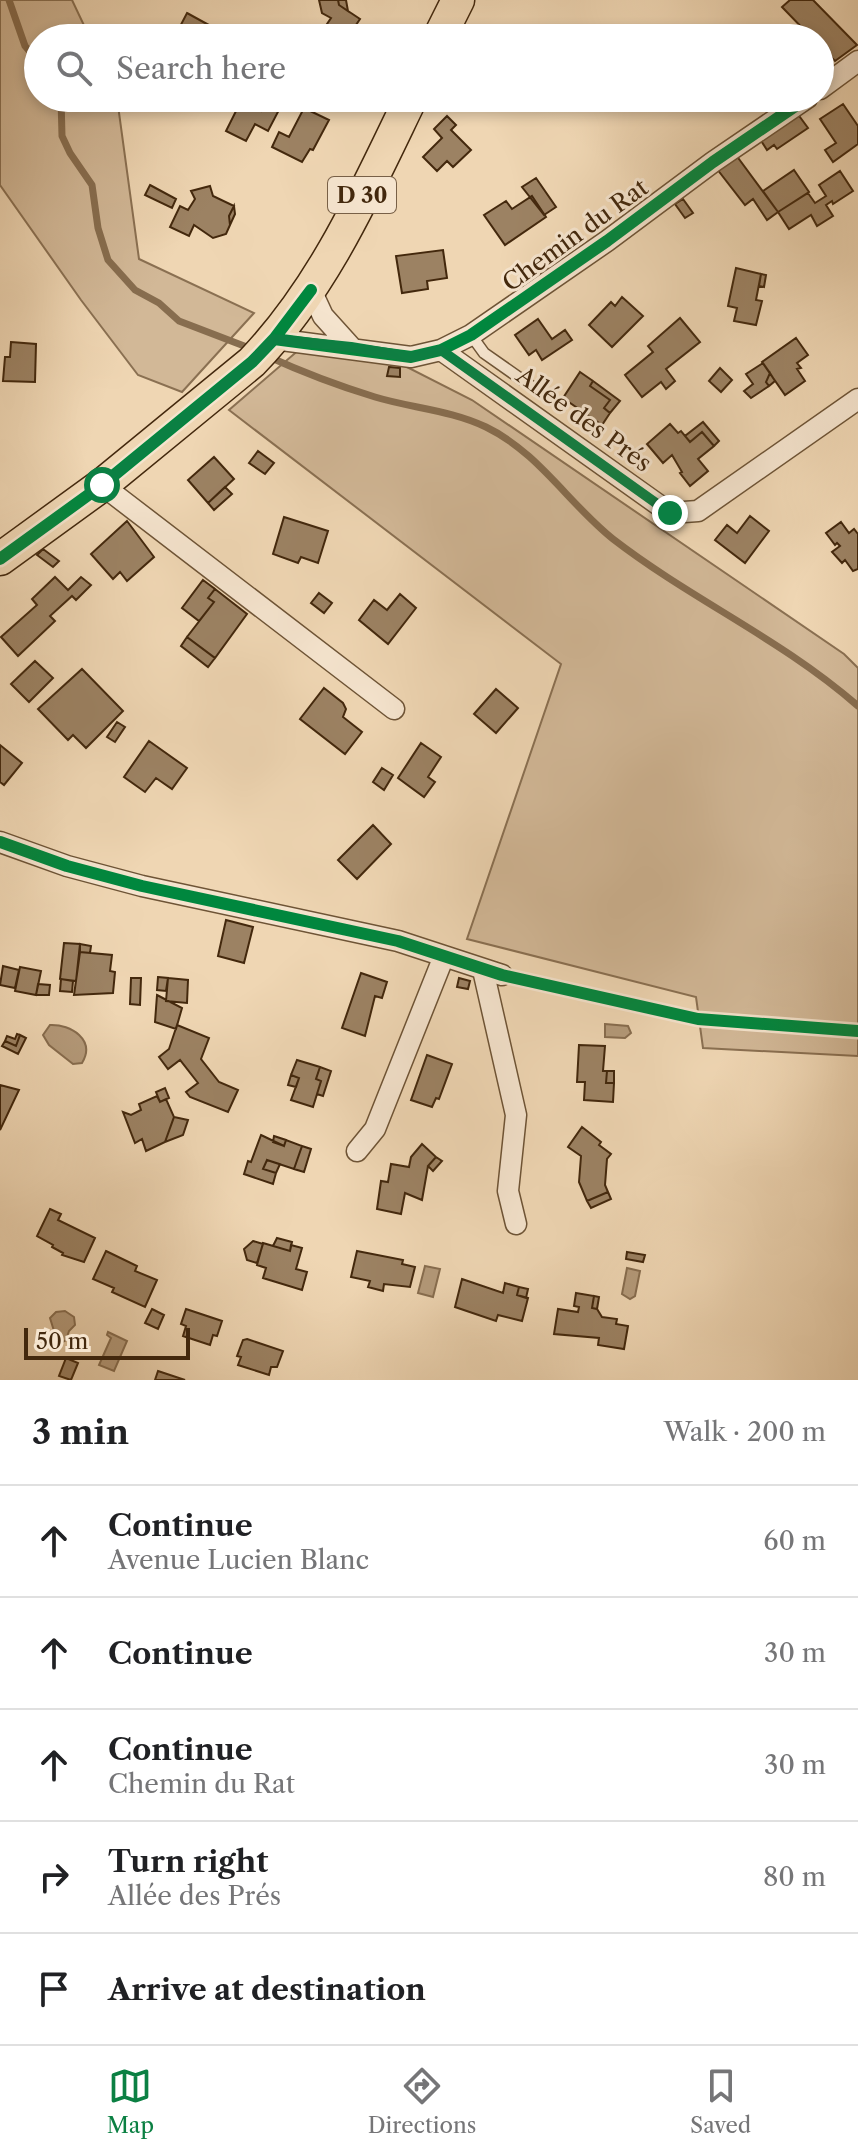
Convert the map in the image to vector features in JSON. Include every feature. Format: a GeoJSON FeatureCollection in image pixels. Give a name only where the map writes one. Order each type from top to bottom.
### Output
{"type":"FeatureCollection","features":[{"type":"Feature","properties":{"kind":"main road"},"geometry":{"type":"LineString","coordinates":[[446,24],[458,0]]}},
{"type":"Feature","properties":{"kind":"main road","name":"D 30"},"geometry":{"type":"LineString","coordinates":[[0,559],[102,485],[252,362],[274,339],[311,290],[333,254],[404,112]]}},
{"type":"Feature","properties":{"kind":"street"},"geometry":{"type":"LineString","coordinates":[[834,79],[858,61]]}},
{"type":"Feature","properties":{"kind":"street","name":"Chemin du Rat"},"geometry":{"type":"LineString","coordinates":[[274,339],[411,357],[441,350],[471,335],[786,112]]}},
{"type":"Feature","properties":{"kind":"street"},"geometry":{"type":"LineString","coordinates":[[311,290],[323,316],[351,347]]}},
{"type":"Feature","properties":{"kind":"street","name":"Allée des Prés"},"geometry":{"type":"LineString","coordinates":[[441,350],[670,513],[698,511],[858,399]]}},
{"type":"Feature","properties":{"kind":"street"},"geometry":{"type":"LineString","coordinates":[[102,485],[394,709]]}},
{"type":"Feature","properties":{"kind":"street"},"geometry":{"type":"LineString","coordinates":[[0,842],[67,866],[142,886],[398,941],[492,973],[516,1115],[508,1191],[516,1224]]}},
{"type":"Feature","properties":{"kind":"street"},"geometry":{"type":"LineString","coordinates":[[357,1151],[375,1129],[444,956]]}},
{"type":"Feature","properties":{"kind":"lane"},"geometry":{"type":"LineString","coordinates":[[471,335],[484,353],[541,393]]}},
{"type":"Feature","properties":{"kind":"shaded area"},"geometry":{"type":"Polygon","coordinates":[[[0,0],[72,0],[83,24],[24,24],[24,112],[119,112],[139,259],[254,313],[182,392],[138,375],[0,185],[0,0]]]}},
{"type":"Feature","properties":{"kind":"shaded area"},"geometry":{"type":"Polygon","coordinates":[[[301,348],[405,366],[472,400],[844,654],[858,668],[858,1056],[703,1048],[696,997],[467,939],[561,664],[229,410],[301,348]]]}},
{"type":"Feature","properties":{"kind":"shaded area"},"geometry":{"type":"Polygon","coordinates":[[[605,1024],[628,1026],[631,1033],[625,1038],[605,1037],[605,1024]]]}},
{"type":"Feature","properties":{"kind":"shaded area"},"geometry":{"type":"Polygon","coordinates":[[[50,1025],[66,1027],[79,1035],[86,1047],[82,1063],[73,1064],[49,1045],[43,1035],[50,1025]]]}},
{"type":"Feature","properties":{"kind":"shaded area"},"geometry":{"type":"Polygon","coordinates":[[[425,1266],[440,1269],[433,1297],[418,1293],[425,1266]]]}},
{"type":"Feature","properties":{"kind":"shaded area"},"geometry":{"type":"Polygon","coordinates":[[[627,1268],[640,1271],[635,1296],[630,1299],[622,1294],[627,1268]]]}},
{"type":"Feature","properties":{"kind":"shaded area"},"geometry":{"type":"Polygon","coordinates":[[[65,1311],[74,1317],[75,1325],[66,1340],[54,1347],[50,1341],[54,1331],[50,1318],[56,1312],[65,1311]]]}},
{"type":"Feature","properties":{"kind":"shaded area"},"geometry":{"type":"Polygon","coordinates":[[[108,1332],[127,1341],[114,1371],[99,1365],[111,1338],[108,1332]]]}},
{"type":"Feature","properties":{"kind":"building"},"geometry":{"type":"Polygon","coordinates":[[[319,0],[338,0],[339,5],[360,19],[357,24],[327,24],[331,18],[322,13],[319,0]]]}},
{"type":"Feature","properties":{"kind":"building"},"geometry":{"type":"Polygon","coordinates":[[[338,0],[346,0],[348,11],[339,5],[338,0]]]}},
{"type":"Feature","properties":{"kind":"building"},"geometry":{"type":"Polygon","coordinates":[[[790,0],[813,0],[857,45],[835,61],[834,24],[798,24],[782,7],[790,0]]]}},
{"type":"Feature","properties":{"kind":"building"},"geometry":{"type":"Polygon","coordinates":[[[187,13],[207,24],[181,24],[187,13]]]}},
{"type":"Feature","properties":{"kind":"building"},"geometry":{"type":"Polygon","coordinates":[[[843,104],[858,126],[858,144],[833,162],[825,150],[836,143],[820,119],[843,104]]]}},
{"type":"Feature","properties":{"kind":"building"},"geometry":{"type":"Polygon","coordinates":[[[236,112],[278,112],[268,131],[255,124],[246,141],[226,131],[236,112]]]}},
{"type":"Feature","properties":{"kind":"building"},"geometry":{"type":"Polygon","coordinates":[[[302,112],[312,112],[329,120],[313,150],[310,149],[302,162],[272,147],[279,132],[289,137],[302,112]]]}},
{"type":"Feature","properties":{"kind":"building"},"geometry":{"type":"Polygon","coordinates":[[[797,113],[808,128],[777,149],[774,145],[767,150],[760,139],[797,113]]]}},
{"type":"Feature","properties":{"kind":"building"},"geometry":{"type":"Polygon","coordinates":[[[447,116],[456,125],[451,130],[471,150],[453,167],[447,161],[437,171],[423,157],[442,138],[434,129],[447,116]]]}},
{"type":"Feature","properties":{"kind":"building"},"geometry":{"type":"Polygon","coordinates":[[[736,155],[778,212],[767,220],[753,199],[745,205],[717,169],[736,155]]]}},
{"type":"Feature","properties":{"kind":"building"},"geometry":{"type":"Polygon","coordinates":[[[794,170],[809,192],[778,212],[763,191],[794,170]]]}},
{"type":"Feature","properties":{"kind":"building"},"geometry":{"type":"Polygon","coordinates":[[[840,171],[853,191],[826,205],[833,216],[817,226],[811,215],[789,229],[778,212],[808,193],[815,203],[826,196],[819,185],[840,171]]]}},
{"type":"Feature","properties":{"kind":"building"},"geometry":{"type":"Polygon","coordinates":[[[536,178],[556,207],[544,215],[522,187],[536,178]]]}},
{"type":"Feature","properties":{"kind":"building"},"geometry":{"type":"Polygon","coordinates":[[[150,185],[176,199],[172,208],[145,195],[150,185]]]}},
{"type":"Feature","properties":{"kind":"building"},"geometry":{"type":"Polygon","coordinates":[[[210,186],[213,196],[234,206],[226,234],[213,238],[194,225],[189,236],[170,227],[180,206],[188,210],[195,199],[191,191],[210,186]]]}},
{"type":"Feature","properties":{"kind":"building"},"geometry":{"type":"Polygon","coordinates":[[[532,196],[546,217],[505,245],[484,215],[506,201],[512,209],[532,196]]]}},
{"type":"Feature","properties":{"kind":"building"},"geometry":{"type":"Polygon","coordinates":[[[683,199],[693,213],[685,218],[675,204],[683,199]]]}},
{"type":"Feature","properties":{"kind":"building"},"geometry":{"type":"Polygon","coordinates":[[[234,206],[235,214],[230,225],[229,216],[234,206]]]}},
{"type":"Feature","properties":{"kind":"building"},"geometry":{"type":"Polygon","coordinates":[[[443,250],[447,278],[427,281],[428,289],[402,293],[396,256],[443,250]]]}},
{"type":"Feature","properties":{"kind":"building"},"geometry":{"type":"Polygon","coordinates":[[[736,268],[761,274],[756,300],[762,301],[756,325],[734,321],[737,308],[728,306],[736,268]]]}},
{"type":"Feature","properties":{"kind":"building"},"geometry":{"type":"Polygon","coordinates":[[[761,274],[766,275],[764,287],[759,286],[761,274]]]}},
{"type":"Feature","properties":{"kind":"building"},"geometry":{"type":"Polygon","coordinates":[[[622,297],[643,316],[612,347],[589,325],[611,302],[615,306],[622,297]]]}},
{"type":"Feature","properties":{"kind":"building"},"geometry":{"type":"Polygon","coordinates":[[[680,318],[700,342],[666,369],[675,381],[666,389],[661,382],[642,397],[625,375],[653,352],[648,346],[680,318]]]}},
{"type":"Feature","properties":{"kind":"building"},"geometry":{"type":"Polygon","coordinates":[[[538,319],[552,339],[565,330],[572,340],[542,360],[536,350],[529,355],[515,335],[538,319]]]}},
{"type":"Feature","properties":{"kind":"building"},"geometry":{"type":"Polygon","coordinates":[[[796,338],[808,355],[797,363],[801,368],[797,369],[805,381],[785,395],[762,362],[796,338]]]}},
{"type":"Feature","properties":{"kind":"building"},"geometry":{"type":"Polygon","coordinates":[[[11,342],[36,344],[35,382],[3,381],[5,357],[10,357],[11,342]]]}},
{"type":"Feature","properties":{"kind":"building"},"geometry":{"type":"Polygon","coordinates":[[[763,363],[770,373],[766,382],[769,386],[751,398],[744,391],[753,384],[746,374],[763,363]]]}},
{"type":"Feature","properties":{"kind":"building"},"geometry":{"type":"Polygon","coordinates":[[[389,367],[400,368],[400,377],[387,376],[389,367]]]}},
{"type":"Feature","properties":{"kind":"building"},"geometry":{"type":"Polygon","coordinates":[[[720,368],[732,380],[721,392],[709,381],[720,368]]]}},
{"type":"Feature","properties":{"kind":"building"},"geometry":{"type":"Polygon","coordinates":[[[580,372],[593,381],[590,386],[610,400],[604,408],[610,413],[602,425],[563,398],[580,372]]]}},
{"type":"Feature","properties":{"kind":"building"},"geometry":{"type":"Polygon","coordinates":[[[770,373],[775,381],[769,386],[766,382],[770,373]]]}},
{"type":"Feature","properties":{"kind":"building"},"geometry":{"type":"Polygon","coordinates":[[[593,381],[620,401],[610,413],[604,408],[610,400],[590,386],[593,381]]]}},
{"type":"Feature","properties":{"kind":"building"},"geometry":{"type":"Polygon","coordinates":[[[703,422],[719,441],[714,446],[702,432],[690,442],[685,436],[703,422]]]}},
{"type":"Feature","properties":{"kind":"building"},"geometry":{"type":"Polygon","coordinates":[[[670,424],[690,442],[702,432],[714,446],[698,459],[708,471],[690,486],[672,455],[663,463],[647,444],[670,424]]]}},
{"type":"Feature","properties":{"kind":"building"},"geometry":{"type":"Polygon","coordinates":[[[258,451],[274,463],[265,474],[249,463],[258,451]]]}},
{"type":"Feature","properties":{"kind":"building"},"geometry":{"type":"Polygon","coordinates":[[[214,457],[234,479],[208,503],[188,480],[214,457]]]}},
{"type":"Feature","properties":{"kind":"building"},"geometry":{"type":"Polygon","coordinates":[[[225,487],[232,494],[214,510],[208,503],[225,487]]]}},
{"type":"Feature","properties":{"kind":"building"},"geometry":{"type":"Polygon","coordinates":[[[750,516],[769,531],[745,563],[715,540],[727,525],[737,533],[750,516]]]}},
{"type":"Feature","properties":{"kind":"building"},"geometry":{"type":"Polygon","coordinates":[[[284,517],[328,531],[318,563],[301,557],[298,563],[273,554],[284,517]]]}},
{"type":"Feature","properties":{"kind":"building"},"geometry":{"type":"Polygon","coordinates":[[[127,521],[154,557],[127,581],[120,572],[113,579],[91,554],[127,521]]]}},
{"type":"Feature","properties":{"kind":"building"},"geometry":{"type":"Polygon","coordinates":[[[841,522],[849,533],[854,529],[858,534],[858,569],[853,571],[845,560],[842,563],[832,552],[840,546],[835,545],[826,533],[841,522]]]}},
{"type":"Feature","properties":{"kind":"building"},"geometry":{"type":"Polygon","coordinates":[[[43,549],[59,561],[53,567],[37,555],[43,549]]]}},
{"type":"Feature","properties":{"kind":"building"},"geometry":{"type":"Polygon","coordinates":[[[55,577],[68,590],[81,577],[91,585],[76,600],[72,596],[50,616],[55,621],[18,656],[1,637],[37,605],[32,599],[55,577]]]}},
{"type":"Feature","properties":{"kind":"building"},"geometry":{"type":"Polygon","coordinates":[[[203,580],[215,589],[208,598],[214,602],[199,621],[182,608],[203,580]]]}},
{"type":"Feature","properties":{"kind":"building"},"geometry":{"type":"Polygon","coordinates":[[[215,589],[247,614],[215,658],[187,637],[214,602],[208,598],[215,589]]]}},
{"type":"Feature","properties":{"kind":"building"},"geometry":{"type":"Polygon","coordinates":[[[319,593],[332,603],[324,613],[311,603],[319,593]]]}},
{"type":"Feature","properties":{"kind":"building"},"geometry":{"type":"Polygon","coordinates":[[[400,594],[416,608],[388,644],[359,620],[374,600],[387,610],[400,594]]]}},
{"type":"Feature","properties":{"kind":"building"},"geometry":{"type":"Polygon","coordinates":[[[187,637],[215,658],[208,667],[181,646],[187,637]]]}},
{"type":"Feature","properties":{"kind":"building"},"geometry":{"type":"Polygon","coordinates":[[[35,661],[53,678],[29,702],[11,684],[35,661]]]}},
{"type":"Feature","properties":{"kind":"building"},"geometry":{"type":"Polygon","coordinates":[[[82,669],[123,711],[86,748],[73,735],[68,740],[38,709],[82,669]]]}},
{"type":"Feature","properties":{"kind":"building"},"geometry":{"type":"Polygon","coordinates":[[[324,688],[343,703],[346,709],[343,717],[362,732],[345,754],[300,719],[324,688]]]}},
{"type":"Feature","properties":{"kind":"building"},"geometry":{"type":"Polygon","coordinates":[[[496,689],[518,708],[496,733],[474,714],[496,689]]]}},
{"type":"Feature","properties":{"kind":"building"},"geometry":{"type":"Polygon","coordinates":[[[117,722],[125,727],[115,742],[107,737],[117,722]]]}},
{"type":"Feature","properties":{"kind":"building"},"geometry":{"type":"Polygon","coordinates":[[[149,741],[187,768],[172,789],[156,778],[145,792],[124,777],[149,741]]]}},
{"type":"Feature","properties":{"kind":"building"},"geometry":{"type":"Polygon","coordinates":[[[421,743],[441,757],[428,777],[435,782],[424,797],[398,778],[421,743]]]}},
{"type":"Feature","properties":{"kind":"building"},"geometry":{"type":"Polygon","coordinates":[[[0,745],[22,763],[4,785],[0,782],[0,745]]]}},
{"type":"Feature","properties":{"kind":"building"},"geometry":{"type":"Polygon","coordinates":[[[382,768],[393,775],[384,790],[373,782],[382,768]]]}},
{"type":"Feature","properties":{"kind":"building"},"geometry":{"type":"Polygon","coordinates":[[[373,825],[391,844],[357,879],[338,860],[373,825]]]}},
{"type":"Feature","properties":{"kind":"building"},"geometry":{"type":"Polygon","coordinates":[[[226,920],[253,927],[244,963],[218,956],[226,920]]]}},
{"type":"Feature","properties":{"kind":"building"},"geometry":{"type":"Polygon","coordinates":[[[64,943],[80,944],[76,981],[60,979],[64,943]]]}},
{"type":"Feature","properties":{"kind":"building"},"geometry":{"type":"Polygon","coordinates":[[[80,944],[91,946],[90,953],[80,952],[80,944]]]}},
{"type":"Feature","properties":{"kind":"building"},"geometry":{"type":"Polygon","coordinates":[[[80,952],[112,955],[110,971],[115,972],[113,993],[74,995],[80,952]]]}},
{"type":"Feature","properties":{"kind":"building"},"geometry":{"type":"Polygon","coordinates":[[[3,966],[19,970],[15,988],[0,985],[3,966]]]}},
{"type":"Feature","properties":{"kind":"building"},"geometry":{"type":"Polygon","coordinates":[[[20,967],[41,971],[36,995],[15,991],[20,967]]]}},
{"type":"Feature","properties":{"kind":"building"},"geometry":{"type":"Polygon","coordinates":[[[361,973],[387,982],[382,998],[375,996],[365,1036],[342,1028],[361,973]]]}},
{"type":"Feature","properties":{"kind":"building"},"geometry":{"type":"Polygon","coordinates":[[[158,977],[168,978],[166,991],[157,990],[158,977]]]}},
{"type":"Feature","properties":{"kind":"building"},"geometry":{"type":"Polygon","coordinates":[[[131,978],[141,978],[140,1005],[130,1004],[131,978]]]}},
{"type":"Feature","properties":{"kind":"building"},"geometry":{"type":"Polygon","coordinates":[[[168,978],[188,980],[187,1003],[166,1001],[168,978]]]}},
{"type":"Feature","properties":{"kind":"building"},"geometry":{"type":"Polygon","coordinates":[[[459,978],[470,981],[468,989],[457,987],[459,978]]]}},
{"type":"Feature","properties":{"kind":"building"},"geometry":{"type":"Polygon","coordinates":[[[61,979],[73,981],[72,992],[60,991],[61,979]]]}},
{"type":"Feature","properties":{"kind":"building"},"geometry":{"type":"Polygon","coordinates":[[[38,984],[50,985],[49,995],[36,995],[38,984]]]}},
{"type":"Feature","properties":{"kind":"building"},"geometry":{"type":"Polygon","coordinates":[[[157,995],[182,1008],[176,1029],[155,1022],[157,995]]]}},
{"type":"Feature","properties":{"kind":"building"},"geometry":{"type":"Polygon","coordinates":[[[177,1025],[209,1038],[201,1059],[219,1082],[238,1090],[228,1112],[190,1097],[186,1092],[198,1083],[180,1060],[168,1069],[159,1057],[169,1049],[177,1025]]]}},
{"type":"Feature","properties":{"kind":"building"},"geometry":{"type":"Polygon","coordinates":[[[17,1034],[20,1035],[16,1046],[5,1041],[7,1036],[15,1039],[17,1034]]]}},
{"type":"Feature","properties":{"kind":"building"},"geometry":{"type":"Polygon","coordinates":[[[20,1035],[26,1038],[18,1054],[2,1046],[5,1041],[16,1046],[20,1035]]]}},
{"type":"Feature","properties":{"kind":"building"},"geometry":{"type":"Polygon","coordinates":[[[579,1045],[605,1046],[603,1071],[607,1071],[606,1083],[614,1083],[613,1102],[584,1100],[585,1082],[577,1082],[579,1045]]]}},
{"type":"Feature","properties":{"kind":"building"},"geometry":{"type":"Polygon","coordinates":[[[427,1055],[452,1064],[439,1099],[436,1098],[432,1107],[411,1100],[427,1055]]]}},
{"type":"Feature","properties":{"kind":"building"},"geometry":{"type":"Polygon","coordinates":[[[297,1060],[320,1067],[316,1079],[321,1081],[313,1107],[291,1100],[299,1078],[291,1075],[297,1060]]]}},
{"type":"Feature","properties":{"kind":"building"},"geometry":{"type":"Polygon","coordinates":[[[320,1067],[331,1071],[323,1096],[317,1094],[321,1081],[316,1079],[320,1067]]]}},
{"type":"Feature","properties":{"kind":"building"},"geometry":{"type":"Polygon","coordinates":[[[607,1071],[614,1071],[614,1083],[606,1083],[607,1071]]]}},
{"type":"Feature","properties":{"kind":"building"},"geometry":{"type":"Polygon","coordinates":[[[291,1075],[299,1078],[296,1087],[288,1085],[291,1075]]]}},
{"type":"Feature","properties":{"kind":"building"},"geometry":{"type":"Polygon","coordinates":[[[0,1085],[19,1090],[0,1130],[0,1085]]]}},
{"type":"Feature","properties":{"kind":"building"},"geometry":{"type":"Polygon","coordinates":[[[165,1088],[169,1098],[160,1102],[156,1092],[165,1088]]]}},
{"type":"Feature","properties":{"kind":"building"},"geometry":{"type":"Polygon","coordinates":[[[157,1096],[160,1102],[166,1099],[174,1117],[165,1142],[146,1151],[142,1139],[135,1143],[123,1112],[131,1115],[141,1110],[139,1104],[157,1096]]]}},
{"type":"Feature","properties":{"kind":"building"},"geometry":{"type":"Polygon","coordinates":[[[174,1117],[188,1120],[183,1135],[165,1142],[174,1117]]]}},
{"type":"Feature","properties":{"kind":"building"},"geometry":{"type":"Polygon","coordinates":[[[582,1127],[611,1154],[607,1159],[605,1185],[608,1192],[587,1201],[579,1182],[581,1156],[568,1147],[582,1127]]]}},
{"type":"Feature","properties":{"kind":"building"},"geometry":{"type":"Polygon","coordinates":[[[261,1135],[284,1146],[286,1140],[302,1146],[294,1169],[267,1160],[263,1169],[276,1173],[273,1184],[244,1174],[261,1135]]]}},
{"type":"Feature","properties":{"kind":"building"},"geometry":{"type":"Polygon","coordinates":[[[274,1136],[286,1140],[284,1146],[273,1142],[274,1136]]]}},
{"type":"Feature","properties":{"kind":"building"},"geometry":{"type":"Polygon","coordinates":[[[422,1144],[436,1157],[428,1166],[422,1200],[405,1193],[401,1214],[377,1209],[381,1181],[388,1182],[391,1164],[409,1167],[411,1157],[422,1144]]]}},
{"type":"Feature","properties":{"kind":"building"},"geometry":{"type":"Polygon","coordinates":[[[302,1146],[311,1149],[304,1172],[294,1169],[302,1146]]]}},
{"type":"Feature","properties":{"kind":"building"},"geometry":{"type":"Polygon","coordinates":[[[436,1157],[442,1161],[433,1171],[428,1166],[436,1157]]]}},
{"type":"Feature","properties":{"kind":"building"},"geometry":{"type":"Polygon","coordinates":[[[267,1160],[280,1164],[276,1173],[263,1169],[267,1160]]]}},
{"type":"Feature","properties":{"kind":"building"},"geometry":{"type":"Polygon","coordinates":[[[608,1192],[611,1199],[591,1208],[587,1201],[608,1192]]]}},
{"type":"Feature","properties":{"kind":"building"},"geometry":{"type":"Polygon","coordinates":[[[50,1209],[61,1214],[58,1220],[95,1238],[84,1262],[62,1255],[53,1245],[37,1236],[50,1209]]]}},
{"type":"Feature","properties":{"kind":"building"},"geometry":{"type":"Polygon","coordinates":[[[277,1238],[292,1242],[290,1251],[273,1246],[277,1238]]]}},
{"type":"Feature","properties":{"kind":"building"},"geometry":{"type":"Polygon","coordinates":[[[253,1241],[263,1244],[257,1263],[247,1260],[244,1249],[253,1241]]]}},
{"type":"Feature","properties":{"kind":"building"},"geometry":{"type":"Polygon","coordinates":[[[263,1243],[290,1251],[291,1245],[302,1248],[296,1269],[307,1272],[302,1290],[263,1278],[266,1268],[257,1265],[263,1243]]]}},
{"type":"Feature","properties":{"kind":"building"},"geometry":{"type":"Polygon","coordinates":[[[106,1251],[137,1266],[135,1271],[157,1280],[145,1307],[112,1292],[114,1288],[93,1279],[106,1251]]]}},
{"type":"Feature","properties":{"kind":"building"},"geometry":{"type":"Polygon","coordinates":[[[357,1251],[403,1260],[402,1264],[415,1267],[410,1287],[384,1284],[383,1291],[368,1287],[370,1281],[351,1277],[357,1251]]]}},
{"type":"Feature","properties":{"kind":"building"},"geometry":{"type":"Polygon","coordinates":[[[627,1252],[645,1255],[643,1262],[626,1259],[627,1252]]]}},
{"type":"Feature","properties":{"kind":"building"},"geometry":{"type":"Polygon","coordinates":[[[462,1279],[503,1293],[505,1283],[519,1287],[517,1295],[528,1298],[522,1321],[498,1315],[496,1321],[455,1307],[462,1279]]]}},
{"type":"Feature","properties":{"kind":"building"},"geometry":{"type":"Polygon","coordinates":[[[519,1287],[528,1289],[526,1298],[517,1295],[519,1287]]]}},
{"type":"Feature","properties":{"kind":"building"},"geometry":{"type":"Polygon","coordinates":[[[576,1293],[594,1296],[592,1308],[597,1309],[602,1317],[617,1319],[616,1324],[628,1326],[624,1349],[598,1345],[599,1338],[554,1334],[558,1309],[578,1312],[579,1307],[574,1306],[576,1293]]]}},
{"type":"Feature","properties":{"kind":"building"},"geometry":{"type":"Polygon","coordinates":[[[594,1296],[599,1297],[597,1309],[592,1308],[594,1296]]]}},
{"type":"Feature","properties":{"kind":"building"},"geometry":{"type":"Polygon","coordinates":[[[152,1309],[164,1315],[158,1329],[145,1323],[152,1309]]]}},
{"type":"Feature","properties":{"kind":"building"},"geometry":{"type":"Polygon","coordinates":[[[186,1309],[222,1321],[210,1345],[183,1336],[186,1326],[181,1324],[186,1309]]]}},
{"type":"Feature","properties":{"kind":"building"},"geometry":{"type":"Polygon","coordinates":[[[243,1340],[283,1351],[277,1367],[271,1367],[269,1375],[238,1365],[241,1357],[237,1356],[243,1340]]]}},
{"type":"Feature","properties":{"kind":"building"},"geometry":{"type":"Polygon","coordinates":[[[66,1358],[78,1363],[71,1380],[59,1376],[66,1358]]]}},
{"type":"Feature","properties":{"kind":"building"},"geometry":{"type":"Polygon","coordinates":[[[158,1371],[185,1380],[155,1380],[158,1371]]]}},
{"type":"Feature","properties":{"kind":"waterway"},"geometry":{"type":"LineString","coordinates":[[9,0],[24,43]]}},
{"type":"Feature","properties":{"kind":"waterway"},"geometry":{"type":"LineString","coordinates":[[61,112],[62,136],[92,185],[98,228],[108,260],[135,290],[159,303],[179,321],[252,349]]}},
{"type":"Feature","properties":{"kind":"waterway"},"geometry":{"type":"LineString","coordinates":[[267,356],[361,393],[473,421],[505,438],[537,464],[613,539],[674,582],[799,661],[858,706]]}},
{"type":"Feature","properties":{"kind":"cycle path"},"geometry":{"type":"LineString","coordinates":[[274,339],[411,357],[441,350],[471,335],[786,112]]}},
{"type":"Feature","properties":{"kind":"cycle path"},"geometry":{"type":"LineString","coordinates":[[0,559],[102,485],[252,362],[274,339],[311,290]]}},
{"type":"Feature","properties":{"kind":"cycle path"},"geometry":{"type":"LineString","coordinates":[[0,842],[67,866],[142,886],[398,941],[502,975],[698,1019],[858,1031]]}},
{"type":"Feature","properties":{"kind":"route"},"geometry":{"type":"LineString","coordinates":[[102,485],[252,362],[274,339],[411,357],[441,350],[670,513]]}}]}
